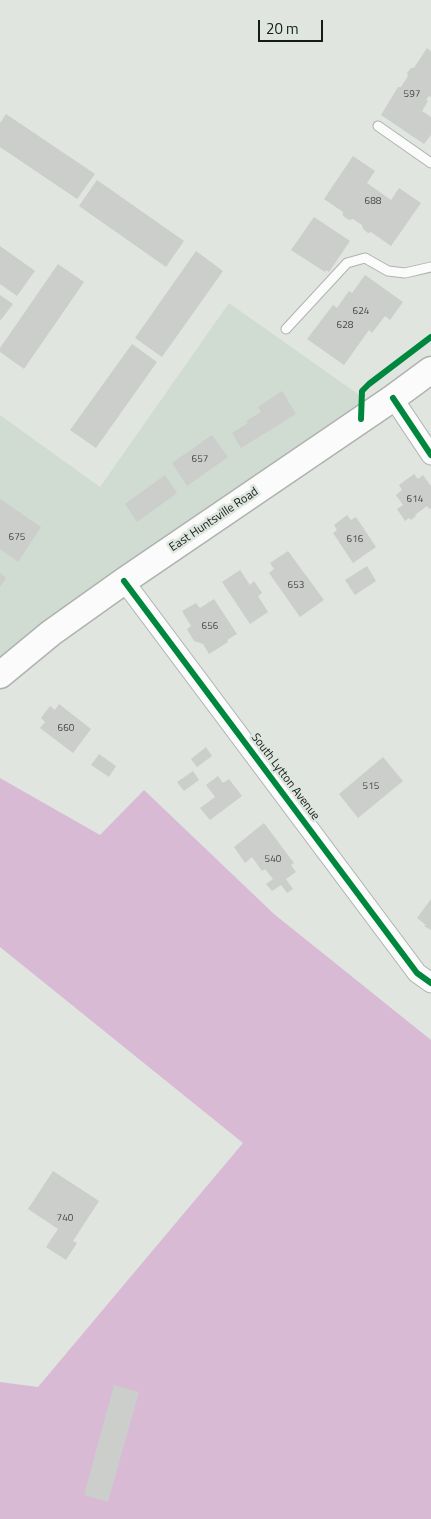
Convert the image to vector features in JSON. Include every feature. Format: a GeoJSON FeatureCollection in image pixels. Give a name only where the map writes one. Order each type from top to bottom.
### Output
{"type":"FeatureCollection","features":[{"type":"Feature","properties":{"kind":"main road","name":"East Huntsville Road"},"geometry":{"type":"LineString","coordinates":[[0,675],[51,633],[124,581],[393,398],[431,370]]}},
{"type":"Feature","properties":{"kind":"street"},"geometry":{"type":"LineString","coordinates":[[393,398],[431,455]]}},
{"type":"Feature","properties":{"kind":"street","name":"South Lytton Avenue"},"geometry":{"type":"LineString","coordinates":[[124,581],[417,973],[431,983]]}},
{"type":"Feature","properties":{"kind":"lane"},"geometry":{"type":"LineString","coordinates":[[378,126],[431,163]]}},
{"type":"Feature","properties":{"kind":"lane"},"geometry":{"type":"LineString","coordinates":[[286,329],[347,263],[365,258],[388,271],[405,273],[431,267]]}},
{"type":"Feature","properties":{"kind":"shaded area"},"geometry":{"type":"Polygon","coordinates":[[[229,303],[362,397],[361,419],[0,675],[0,415],[100,487],[229,303]]]}},
{"type":"Feature","properties":{"kind":"shaded area"},"geometry":{"type":"Polygon","coordinates":[[[0,778],[100,835],[144,790],[274,914],[431,1040],[431,1519],[0,1519],[0,1382],[38,1387],[243,1143],[0,947],[0,778]]]}},
{"type":"Feature","properties":{"kind":"building"},"geometry":{"type":"Polygon","coordinates":[[[427,48],[431,51],[431,97],[429,96],[426,100],[428,101],[422,111],[431,117],[431,135],[424,144],[381,115],[398,87],[401,87],[408,76],[407,73],[411,68],[414,68],[427,48]]]}},
{"type":"Feature","properties":{"kind":"building"},"geometry":{"type":"Polygon","coordinates":[[[6,114],[95,174],[77,199],[0,147],[0,123],[6,114]]]}},
{"type":"Feature","properties":{"kind":"building"},"geometry":{"type":"Polygon","coordinates":[[[353,156],[375,171],[367,183],[391,200],[399,188],[421,203],[391,246],[371,232],[368,233],[363,229],[362,225],[353,219],[349,220],[343,216],[343,212],[324,199],[353,156]]]}},
{"type":"Feature","properties":{"kind":"building"},"geometry":{"type":"Polygon","coordinates":[[[97,180],[184,241],[166,267],[79,206],[97,180]]]}},
{"type":"Feature","properties":{"kind":"building"},"geometry":{"type":"Polygon","coordinates":[[[314,217],[350,241],[329,272],[326,270],[325,272],[291,250],[314,217]]]}},
{"type":"Feature","properties":{"kind":"building"},"geometry":{"type":"Polygon","coordinates":[[[0,246],[35,271],[17,296],[0,284],[0,246]]]}},
{"type":"Feature","properties":{"kind":"building"},"geometry":{"type":"Polygon","coordinates":[[[196,251],[223,271],[162,357],[135,338],[196,251]]]}},
{"type":"Feature","properties":{"kind":"building"},"geometry":{"type":"Polygon","coordinates":[[[58,264],[84,282],[24,369],[0,352],[0,348],[58,264]]]}},
{"type":"Feature","properties":{"kind":"building"},"geometry":{"type":"Polygon","coordinates":[[[365,275],[403,302],[390,320],[385,316],[372,333],[369,330],[344,365],[307,339],[333,305],[337,308],[349,291],[352,293],[365,275]]]}},
{"type":"Feature","properties":{"kind":"building"},"geometry":{"type":"Polygon","coordinates":[[[0,295],[13,304],[0,321],[0,295]]]}},
{"type":"Feature","properties":{"kind":"building"},"geometry":{"type":"Polygon","coordinates":[[[132,344],[157,362],[96,448],[70,430],[132,344]]]}},
{"type":"Feature","properties":{"kind":"building"},"geometry":{"type":"Polygon","coordinates":[[[282,391],[296,414],[241,448],[232,433],[248,423],[246,421],[261,412],[258,407],[282,391]]]}},
{"type":"Feature","properties":{"kind":"building"},"geometry":{"type":"Polygon","coordinates":[[[212,435],[228,457],[187,486],[172,463],[212,435]]]}},
{"type":"Feature","properties":{"kind":"building"},"geometry":{"type":"Polygon","coordinates":[[[414,474],[418,479],[423,475],[431,486],[431,508],[429,509],[427,506],[411,520],[409,518],[405,521],[397,509],[403,505],[396,495],[402,490],[399,485],[414,474]]]}},
{"type":"Feature","properties":{"kind":"building"},"geometry":{"type":"Polygon","coordinates":[[[165,475],[177,493],[137,522],[125,504],[165,475]]]}},
{"type":"Feature","properties":{"kind":"building"},"geometry":{"type":"Polygon","coordinates":[[[0,499],[41,527],[18,562],[0,549],[0,499]]]}},
{"type":"Feature","properties":{"kind":"building"},"geometry":{"type":"Polygon","coordinates":[[[347,515],[351,520],[356,517],[376,547],[353,563],[333,533],[337,530],[334,525],[347,515]]]}},
{"type":"Feature","properties":{"kind":"building"},"geometry":{"type":"Polygon","coordinates":[[[288,551],[324,600],[300,617],[269,573],[274,569],[270,563],[288,551]]]}},
{"type":"Feature","properties":{"kind":"building"},"geometry":{"type":"Polygon","coordinates":[[[367,566],[376,581],[355,595],[345,580],[367,566]]]}},
{"type":"Feature","properties":{"kind":"building"},"geometry":{"type":"Polygon","coordinates":[[[240,570],[250,585],[254,581],[262,593],[258,596],[268,612],[250,624],[222,582],[240,570]]]}},
{"type":"Feature","properties":{"kind":"building"},"geometry":{"type":"Polygon","coordinates":[[[0,573],[6,578],[0,587],[0,573]]]}},
{"type":"Feature","properties":{"kind":"building"},"geometry":{"type":"Polygon","coordinates":[[[214,599],[237,634],[209,654],[203,644],[194,641],[187,629],[191,626],[182,611],[196,603],[200,608],[214,599]]]}},
{"type":"Feature","properties":{"kind":"building"},"geometry":{"type":"Polygon","coordinates":[[[59,704],[91,729],[73,753],[40,728],[45,722],[41,718],[50,706],[55,710],[59,704]]]}},
{"type":"Feature","properties":{"kind":"building"},"geometry":{"type":"Polygon","coordinates":[[[206,747],[212,756],[197,767],[191,759],[206,747]]]}},
{"type":"Feature","properties":{"kind":"building"},"geometry":{"type":"Polygon","coordinates":[[[99,754],[116,766],[109,777],[91,765],[99,754]]]}},
{"type":"Feature","properties":{"kind":"building"},"geometry":{"type":"Polygon","coordinates":[[[383,757],[403,781],[358,818],[339,794],[383,757]]]}},
{"type":"Feature","properties":{"kind":"building"},"geometry":{"type":"Polygon","coordinates":[[[193,771],[199,780],[184,791],[177,782],[193,771]]]}},
{"type":"Feature","properties":{"kind":"building"},"geometry":{"type":"Polygon","coordinates":[[[218,776],[223,783],[229,779],[242,796],[210,820],[200,808],[215,797],[206,785],[218,776]]]}},
{"type":"Feature","properties":{"kind":"building"},"geometry":{"type":"Polygon","coordinates":[[[264,823],[294,863],[291,865],[296,872],[286,879],[293,889],[287,893],[281,885],[272,891],[266,884],[273,879],[265,869],[262,871],[252,857],[245,863],[234,847],[264,823]]]}},
{"type":"Feature","properties":{"kind":"building"},"geometry":{"type":"Polygon","coordinates":[[[431,899],[431,930],[424,926],[426,925],[417,918],[431,899]]]}},
{"type":"Feature","properties":{"kind":"building"},"geometry":{"type":"Polygon","coordinates":[[[53,1171],[99,1201],[73,1241],[77,1243],[66,1260],[46,1247],[58,1229],[28,1209],[53,1171]]]}},
{"type":"Feature","properties":{"kind":"building"},"geometry":{"type":"Polygon","coordinates":[[[114,1385],[139,1392],[108,1502],[84,1495],[114,1385]]]}},
{"type":"Feature","properties":{"kind":"cycle path"},"geometry":{"type":"LineString","coordinates":[[361,419],[362,391],[431,337]]}},
{"type":"Feature","properties":{"kind":"cycle path"},"geometry":{"type":"LineString","coordinates":[[393,398],[431,455]]}},
{"type":"Feature","properties":{"kind":"cycle path"},"geometry":{"type":"LineString","coordinates":[[124,581],[417,973],[431,983]]}}]}
